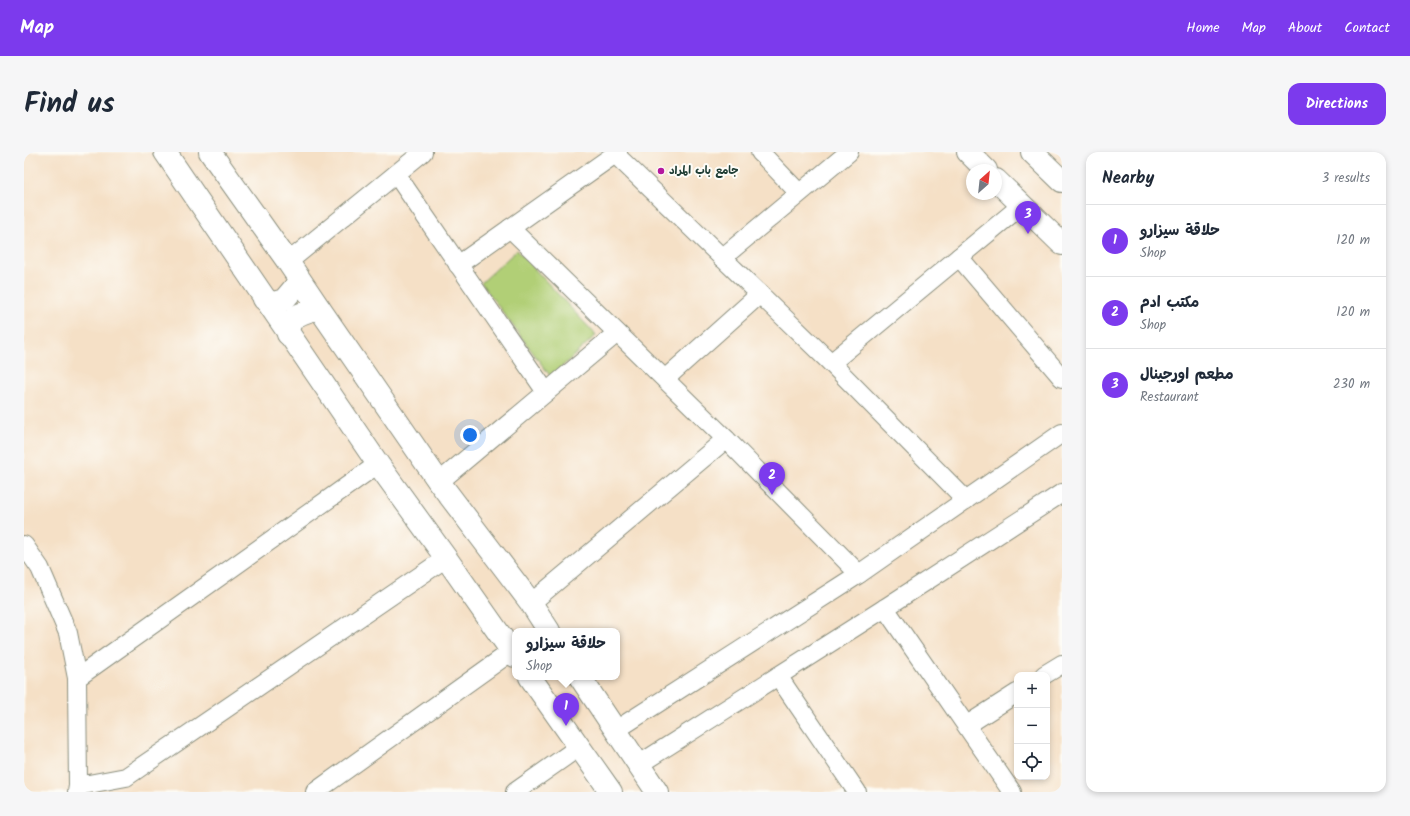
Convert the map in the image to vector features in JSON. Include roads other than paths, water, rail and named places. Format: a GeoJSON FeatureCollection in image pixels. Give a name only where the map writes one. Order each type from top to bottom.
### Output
{"type":"FeatureCollection","features":[{"type":"Feature","properties":{"kind":"street"},"geometry":{"type":"LineString","coordinates":[[165,152],[378,464],[512,652]]}},
{"type":"Feature","properties":{"kind":"street"},"geometry":{"type":"LineString","coordinates":[[210,152],[288,262],[439,482],[531,603],[547,628]]}},
{"type":"Feature","properties":{"kind":"street"},"geometry":{"type":"LineString","coordinates":[[288,262],[423,152]]}},
{"type":"Feature","properties":{"kind":"street"},"geometry":{"type":"LineString","coordinates":[[760,152],[799,192]]}},
{"type":"Feature","properties":{"kind":"street"},"geometry":{"type":"LineString","coordinates":[[722,258],[799,192],[849,152]]}},
{"type":"Feature","properties":{"kind":"street"},"geometry":{"type":"LineString","coordinates":[[968,152],[980,164]]}},
{"type":"Feature","properties":{"kind":"street"},"geometry":{"type":"LineString","coordinates":[[1032,152],[1062,181]]}},
{"type":"Feature","properties":{"kind":"street"},"geometry":{"type":"LineString","coordinates":[[458,265],[616,153],[831,363],[966,500]]}},
{"type":"Feature","properties":{"kind":"street"},"geometry":{"type":"LineString","coordinates":[[396,174],[546,392]]}},
{"type":"Feature","properties":{"kind":"street"},"geometry":{"type":"LineString","coordinates":[[1002,186],[1062,244]]}},
{"type":"Feature","properties":{"kind":"street"},"geometry":{"type":"LineString","coordinates":[[831,363],[1022,205]]}},
{"type":"Feature","properties":{"kind":"street"},"geometry":{"type":"LineString","coordinates":[[510,228],[726,439],[858,574]]}},
{"type":"Feature","properties":{"kind":"street"},"geometry":{"type":"LineString","coordinates":[[959,257],[1062,378]]}},
{"type":"Feature","properties":{"kind":"street"},"geometry":{"type":"LineString","coordinates":[[264,299],[273,303],[280,302],[284,300],[300,281]]}},
{"type":"Feature","properties":{"kind":"street"},"geometry":{"type":"LineString","coordinates":[[665,379],[760,294]]}},
{"type":"Feature","properties":{"kind":"street"},"geometry":{"type":"LineString","coordinates":[[288,334],[288,326],[294,318],[319,308]]}},
{"type":"Feature","properties":{"kind":"street"},"geometry":{"type":"LineString","coordinates":[[439,482],[617,332]]}},
{"type":"Feature","properties":{"kind":"street"},"geometry":{"type":"LineString","coordinates":[[616,730],[858,574],[1062,433]]}},
{"type":"Feature","properties":{"kind":"street"},"geometry":{"type":"LineString","coordinates":[[531,603],[726,439]]}},
{"type":"Feature","properties":{"kind":"street"},"geometry":{"type":"LineString","coordinates":[[77,678],[378,464]]}},
{"type":"Feature","properties":{"kind":"street"},"geometry":{"type":"LineString","coordinates":[[638,765],[885,608],[1062,493]]}},
{"type":"Feature","properties":{"kind":"street"},"geometry":{"type":"LineString","coordinates":[[24,545],[40,568],[68,633],[77,678],[78,789],[126,778],[446,558]]}},
{"type":"Feature","properties":{"kind":"street"},"geometry":{"type":"LineString","coordinates":[[885,608],[1012,792]]}},
{"type":"Feature","properties":{"kind":"street"},"geometry":{"type":"LineString","coordinates":[[315,792],[512,654]]}},
{"type":"Feature","properties":{"kind":"street"},"geometry":{"type":"LineString","coordinates":[[1049,672],[1062,664]]}},
{"type":"Feature","properties":{"kind":"street"},"geometry":{"type":"LineString","coordinates":[[778,676],[857,792]]}},
{"type":"Feature","properties":{"kind":"street"},"geometry":{"type":"LineString","coordinates":[[532,680],[611,792]]}},
{"type":"Feature","properties":{"kind":"street"},"geometry":{"type":"LineString","coordinates":[[582,680],[657,792]]}},
{"type":"Feature","properties":{"kind":"street"},"geometry":{"type":"LineString","coordinates":[[966,725],[1014,695]]}},
{"type":"Feature","properties":{"kind":"street"},"geometry":{"type":"LineString","coordinates":[[515,792],[579,747]]}},
{"type":"Feature","properties":{"kind":"place","name":"جامع باب المراد"},"geometry":{"type":"Point","coordinates":[661,171]}},
{"type":"Feature","properties":{"kind":"place","name":"مطعم اورجينال"},"geometry":{"type":"Point","coordinates":[1028,234]}},
{"type":"Feature","properties":{"kind":"place","name":"مكتب ادم"},"geometry":{"type":"Point","coordinates":[772,495]}},
{"type":"Feature","properties":{"kind":"place","name":"حلاقة سيزارو"},"geometry":{"type":"Point","coordinates":[566,726]}}]}
